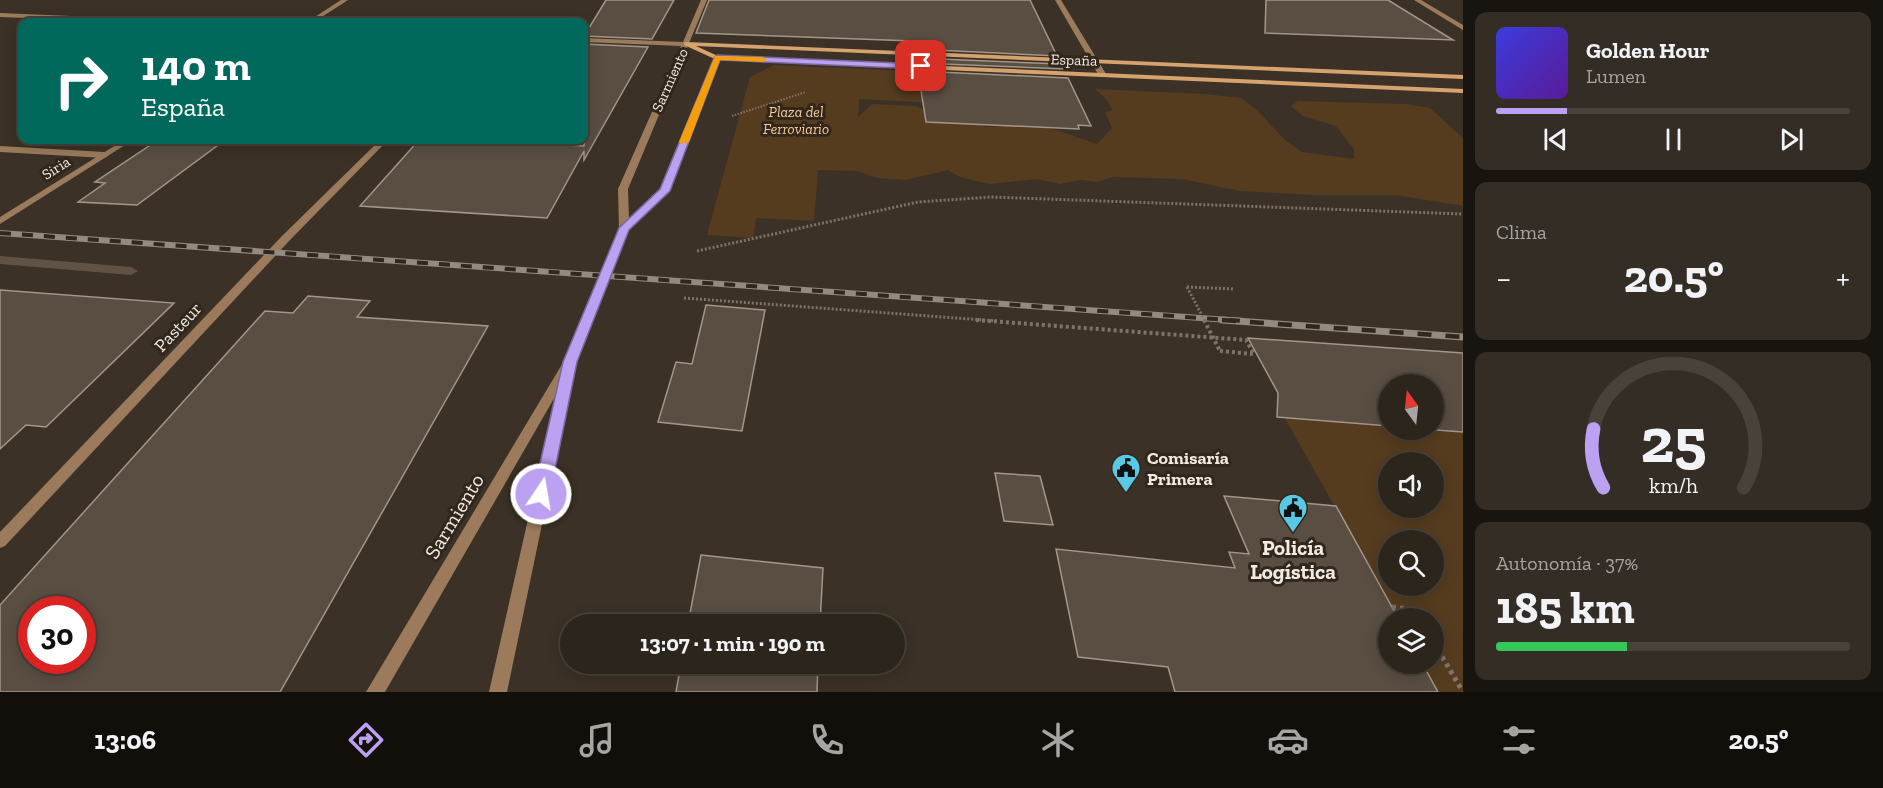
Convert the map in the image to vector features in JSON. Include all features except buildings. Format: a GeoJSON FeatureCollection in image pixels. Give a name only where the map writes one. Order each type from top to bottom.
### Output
{"type":"FeatureCollection","features":[{"type":"Feature","properties":{"kind":"street"},"geometry":{"type":"LineString","coordinates":[[316,18],[345,0]]}},
{"type":"Feature","properties":{"kind":"street","name":"Sarmiento"},"geometry":{"type":"LineString","coordinates":[[375,692],[570,362],[624,228],[622,189],[704,0]]}},
{"type":"Feature","properties":{"kind":"street"},"geometry":{"type":"LineString","coordinates":[[1058,0],[1102,74]]}},
{"type":"Feature","properties":{"kind":"street"},"geometry":{"type":"LineString","coordinates":[[1418,0],[1463,28]]}},
{"type":"Feature","properties":{"kind":"street"},"geometry":{"type":"LineString","coordinates":[[0,15],[72,18]]}},
{"type":"Feature","properties":{"kind":"street","name":"España"},"geometry":{"type":"LineString","coordinates":[[588,40],[1463,76]]}},
{"type":"Feature","properties":{"kind":"street","name":"España"},"geometry":{"type":"LineString","coordinates":[[686,44],[717,58],[1463,91]]}},
{"type":"Feature","properties":{"kind":"street","name":"Sarmiento"},"geometry":{"type":"LineString","coordinates":[[624,228],[665,191],[717,58]]}},
{"type":"Feature","properties":{"kind":"street","name":"Siria"},"geometry":{"type":"LineString","coordinates":[[0,221],[123,144]]}},
{"type":"Feature","properties":{"kind":"street","name":"Pasteur"},"geometry":{"type":"LineString","coordinates":[[0,542],[286,238],[380,144]]}},
{"type":"Feature","properties":{"kind":"street"},"geometry":{"type":"LineString","coordinates":[[0,148],[105,155]]}},
{"type":"Feature","properties":{"kind":"street","name":"Sarmiento"},"geometry":{"type":"LineString","coordinates":[[498,692],[570,362]]}},
{"type":"Feature","properties":{"kind":"path"},"geometry":{"type":"LineString","coordinates":[[732,116],[809,91]]}},
{"type":"Feature","properties":{"kind":"path"},"geometry":{"type":"LineString","coordinates":[[697,251],[918,202],[991,197],[1463,214]]}},
{"type":"Feature","properties":{"kind":"path"},"geometry":{"type":"LineString","coordinates":[[684,298],[1246,340],[1254,354],[1220,351],[1186,287],[1234,289]]}},
{"type":"Feature","properties":{"kind":"path"},"geometry":{"type":"LineString","coordinates":[[1392,607],[1400,608]]}},
{"type":"Feature","properties":{"kind":"path"},"geometry":{"type":"LineString","coordinates":[[1444,660],[1463,692]]}},
{"type":"Feature","properties":{"kind":"green space","name":"Plaza del Ferroviario"},"geometry":{"type":"Polygon","coordinates":[[[774,65],[1016,76],[1032,108],[859,99],[858,117],[872,104],[915,106],[930,112],[961,106],[985,127],[1029,125],[1056,130],[1097,144],[1112,128],[1105,112],[1113,110],[1107,100],[1095,89],[1241,98],[1256,109],[1285,140],[1302,152],[1354,159],[1354,149],[1336,126],[1303,116],[1291,106],[1298,101],[1406,104],[1430,108],[1463,138],[1463,206],[1396,195],[1313,195],[1240,191],[1182,179],[1112,177],[1098,182],[1081,180],[1060,184],[1037,179],[989,184],[960,177],[948,170],[906,180],[877,178],[857,171],[818,170],[814,221],[756,218],[753,238],[707,235],[750,77],[774,65]]]}},
{"type":"Feature","properties":{"kind":"green space"},"geometry":{"type":"Polygon","coordinates":[[[1278,406],[1351,423],[1378,425],[1378,440],[1444,440],[1444,431],[1463,432],[1463,692],[1438,692],[1428,674],[1444,674],[1444,608],[1392,608],[1386,596],[1444,596],[1444,530],[1378,530],[1378,583],[1278,406]]]}},
{"type":"Feature","properties":{"kind":"waterway"},"geometry":{"type":"LineString","coordinates":[[0,260],[131,271]]}},
{"type":"Feature","properties":{"kind":"railway"},"geometry":{"type":"LineString","coordinates":[[0,233],[1243,321]]}},
{"type":"Feature","properties":{"kind":"railway"},"geometry":{"type":"LineString","coordinates":[[1222,320],[1463,337]]}},
{"type":"Feature","properties":{"kind":"slow traffic"},"geometry":{"type":"LineString","coordinates":[[684,142],[717,58],[763,60]]}},
{"type":"Feature","properties":{"kind":"place","name":"Comisaría Primera"},"geometry":{"type":"Point","coordinates":[1126,494]}},
{"type":"Feature","properties":{"kind":"place","name":"Policía Logística"},"geometry":{"type":"Point","coordinates":[1293,534]}},
{"type":"Feature","properties":{"kind":"route"},"geometry":{"type":"LineString","coordinates":[[541,494],[570,362],[617,252],[624,228],[665,191],[717,58],[921,66]]}}]}
